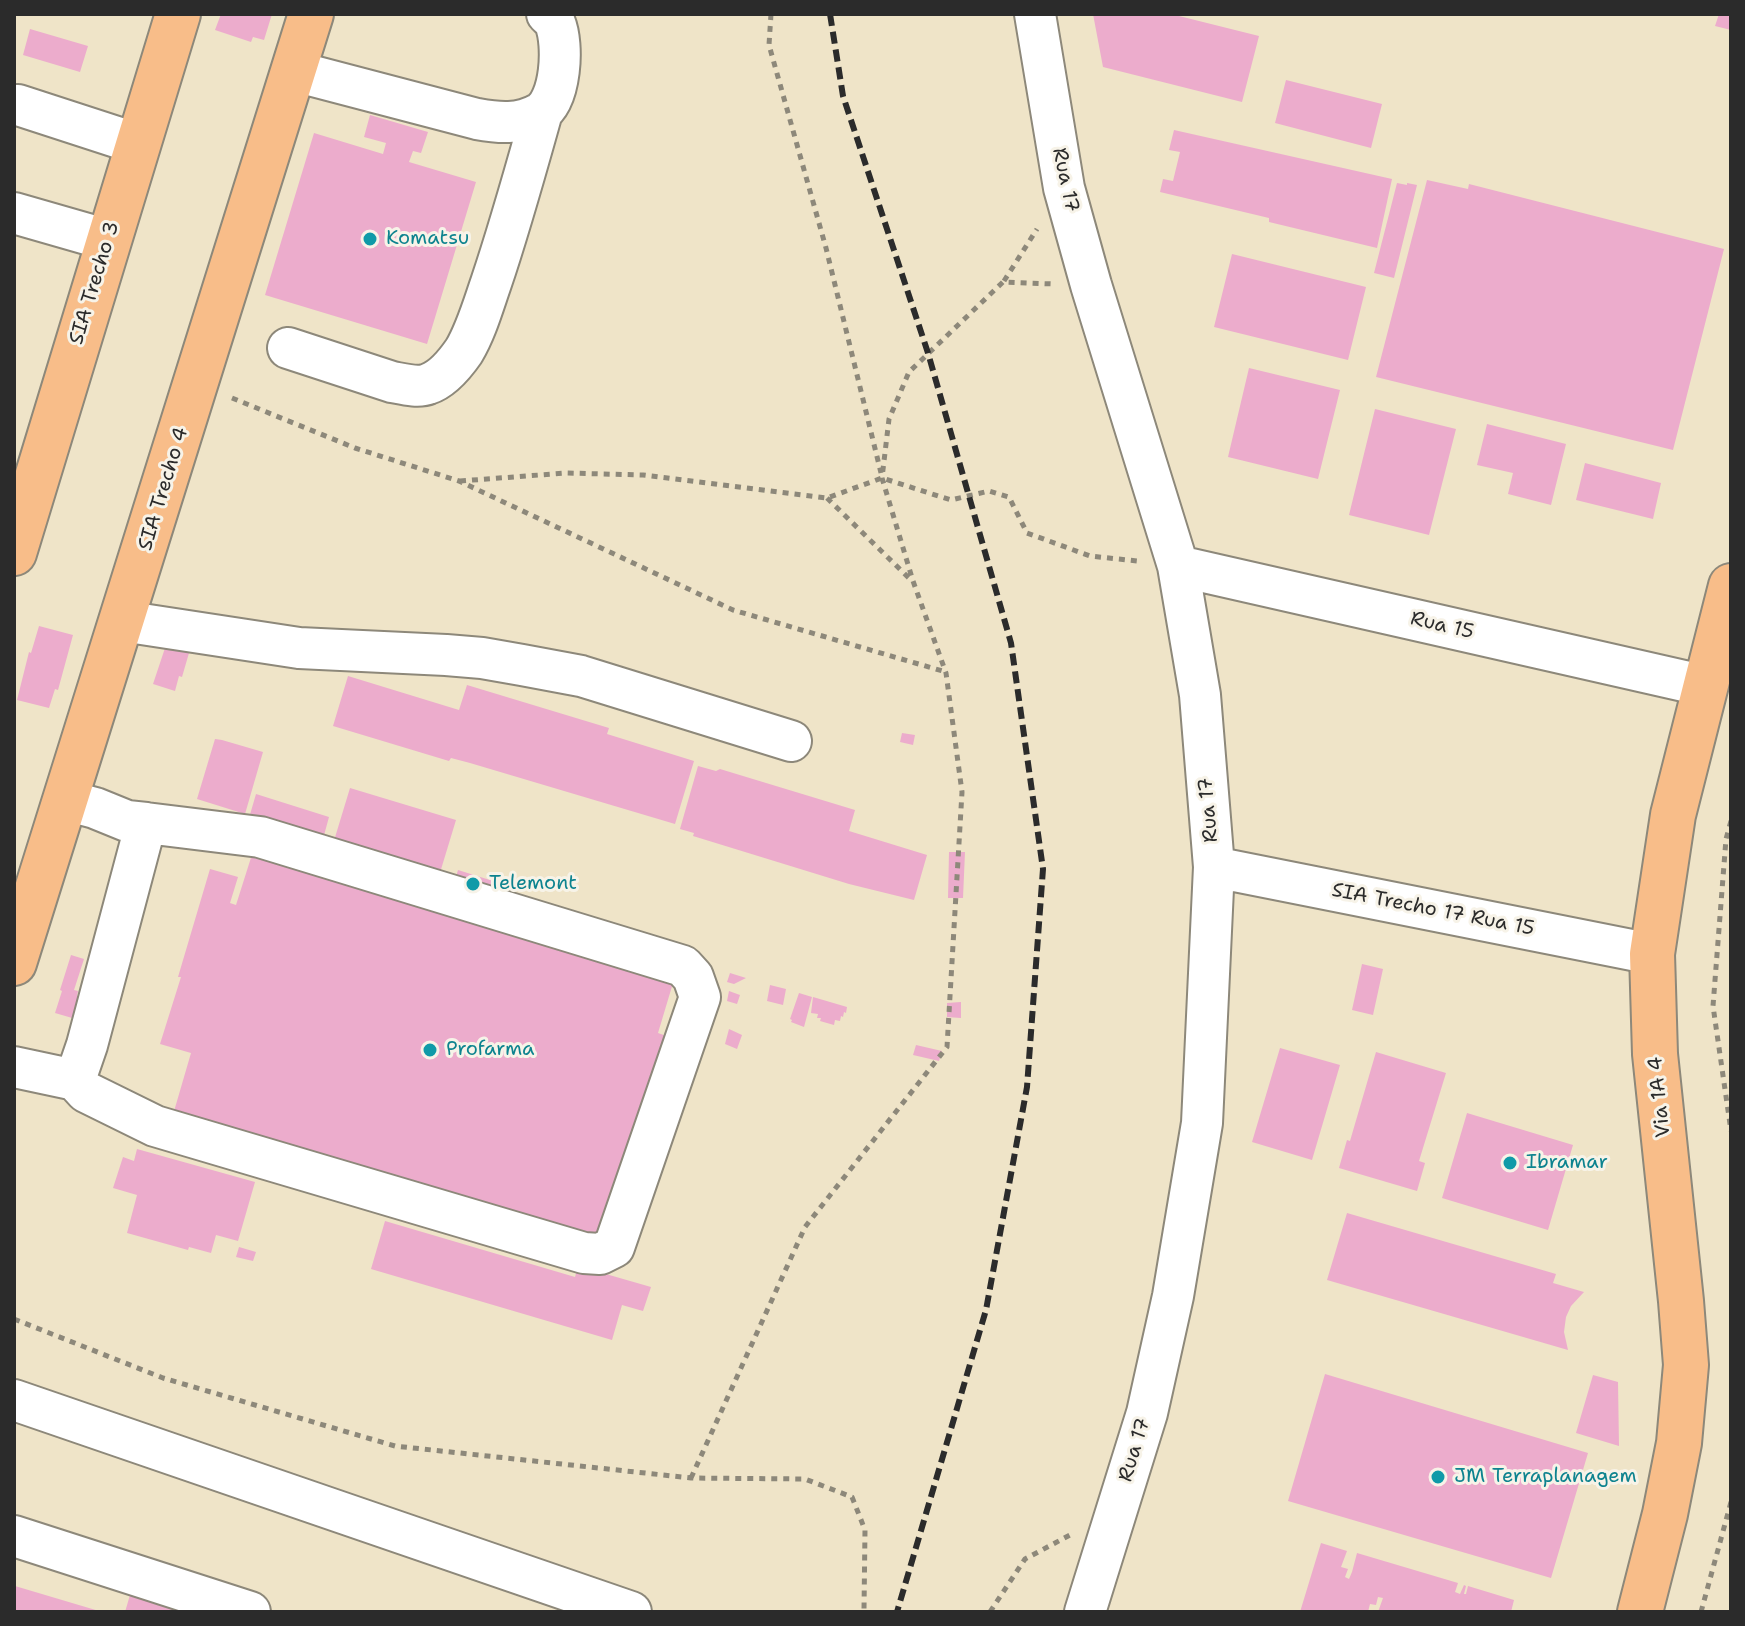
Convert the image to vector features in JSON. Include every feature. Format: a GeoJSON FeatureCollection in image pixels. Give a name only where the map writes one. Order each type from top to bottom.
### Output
{"type":"FeatureCollection","features":[{"type":"Feature","properties":{"kind":"main road","name":"SIA Trecho 3"},"geometry":{"type":"LineString","coordinates":[[14,553],[178,14]]}},
{"type":"Feature","properties":{"kind":"main road","name":"SIA Trecho 4"},"geometry":{"type":"LineString","coordinates":[[14,963],[311,14]]}},
{"type":"Feature","properties":{"kind":"main road","name":"Via 1A 4"},"geometry":{"type":"LineString","coordinates":[[1640,1612],[1676,1457],[1686,1365],[1655,1054],[1652,954],[1673,815],[1731,586]]}},
{"type":"Feature","properties":{"kind":"street"},"geometry":{"type":"LineString","coordinates":[[288,348],[409,385],[425,386],[450,369],[464,350],[479,319],[509,229],[542,112],[550,102],[557,82],[561,59],[554,21],[547,14]]}},
{"type":"Feature","properties":{"kind":"street","name":"Rua 17"},"geometry":{"type":"LineString","coordinates":[[1035,14],[1064,188],[1178,566],[1200,695],[1214,867],[1202,1123],[1173,1296],[1147,1413],[1085,1612]]}},
{"type":"Feature","properties":{"kind":"street"},"geometry":{"type":"LineString","coordinates":[[294,71],[499,123],[518,122],[542,112]]}},
{"type":"Feature","properties":{"kind":"street"},"geometry":{"type":"LineString","coordinates":[[18,105],[138,144]]}},
{"type":"Feature","properties":{"kind":"street"},"geometry":{"type":"LineString","coordinates":[[14,213],[108,240]]}},
{"type":"Feature","properties":{"kind":"street","name":"Rua 15"},"geometry":{"type":"LineString","coordinates":[[1178,566],[1706,686]]}},
{"type":"Feature","properties":{"kind":"street"},"geometry":{"type":"LineString","coordinates":[[122,621],[299,648],[446,655],[522,665],[581,676],[791,741]]}},
{"type":"Feature","properties":{"kind":"street"},"geometry":{"type":"LineString","coordinates":[[14,1067],[75,1080],[86,1092],[155,1126],[584,1253],[600,1254],[614,1247],[700,997],[693,977],[683,966],[260,837],[127,821],[65,800]]}},
{"type":"Feature","properties":{"kind":"street"},"geometry":{"type":"LineString","coordinates":[[75,1080],[146,823]]}},
{"type":"Feature","properties":{"kind":"street","name":"SIA Trecho 17 Rua 15"},"geometry":{"type":"LineString","coordinates":[[1214,867],[1652,954]]}},
{"type":"Feature","properties":{"kind":"street"},"geometry":{"type":"LineString","coordinates":[[14,1400],[631,1612]]}},
{"type":"Feature","properties":{"kind":"street"},"geometry":{"type":"LineString","coordinates":[[14,1536],[250,1612]]}},
{"type":"Feature","properties":{"kind":"path"},"geometry":{"type":"LineString","coordinates":[[691,1478],[805,1227],[947,1047],[962,792],[946,673],[913,581],[882,478],[826,248],[769,45],[771,14]]}},
{"type":"Feature","properties":{"kind":"path"},"geometry":{"type":"LineString","coordinates":[[882,478],[889,419],[909,372],[1003,282],[1091,285]]}},
{"type":"Feature","properties":{"kind":"path"},"geometry":{"type":"LineString","coordinates":[[197,384],[355,448],[459,481],[733,610],[946,673]]}},
{"type":"Feature","properties":{"kind":"path"},"geometry":{"type":"LineString","coordinates":[[459,481],[566,473],[643,475],[827,498],[882,478],[951,500],[989,491],[1009,497],[1027,533],[1090,556],[1178,566]]}},
{"type":"Feature","properties":{"kind":"path"},"geometry":{"type":"LineString","coordinates":[[827,498],[913,581]]}},
{"type":"Feature","properties":{"kind":"path"},"geometry":{"type":"LineString","coordinates":[[1731,821],[1726,839],[1713,1006],[1731,1131]]}},
{"type":"Feature","properties":{"kind":"path"},"geometry":{"type":"LineString","coordinates":[[14,1319],[163,1378],[395,1446],[691,1478],[805,1479],[852,1497],[865,1530],[865,1612]]}},
{"type":"Feature","properties":{"kind":"path"},"geometry":{"type":"LineString","coordinates":[[1701,1612],[1731,1502]]}},
{"type":"Feature","properties":{"kind":"path"},"geometry":{"type":"LineString","coordinates":[[990,1612],[1025,1559],[1117,1510]]}},
{"type":"Feature","properties":{"kind":"building"},"geometry":{"type":"Polygon","coordinates":[[[221,14],[272,14],[264,40],[253,37],[251,42],[215,30],[221,14]]]}},
{"type":"Feature","properties":{"kind":"building"},"geometry":{"type":"Polygon","coordinates":[[[1093,14],[1171,14],[1259,36],[1242,102],[1103,67],[1093,14]]]}},
{"type":"Feature","properties":{"kind":"building"},"geometry":{"type":"Polygon","coordinates":[[[1719,14],[1731,16],[1731,30],[1715,26],[1719,14]]]}},
{"type":"Feature","properties":{"kind":"building"},"geometry":{"type":"Polygon","coordinates":[[[30,29],[88,46],[80,72],[23,55],[30,29]]]}},
{"type":"Feature","properties":{"kind":"building"},"geometry":{"type":"Polygon","coordinates":[[[1286,80],[1382,104],[1371,148],[1275,123],[1286,80]]]}},
{"type":"Feature","properties":{"kind":"building","name":"Komatsu"},"geometry":{"type":"Polygon","coordinates":[[[370,115],[428,132],[421,153],[413,151],[409,162],[476,182],[427,344],[265,295],[314,133],[383,154],[386,143],[364,137],[370,115]]]}},
{"type":"Feature","properties":{"kind":"building"},"geometry":{"type":"Polygon","coordinates":[[[1174,130],[1392,179],[1377,248],[1160,192],[1163,179],[1173,181],[1180,152],[1169,150],[1174,130]]]}},
{"type":"Feature","properties":{"kind":"building"},"geometry":{"type":"Polygon","coordinates":[[[1427,180],[1468,189],[1469,184],[1724,249],[1673,450],[1376,377],[1427,180]]]}},
{"type":"Feature","properties":{"kind":"building"},"geometry":{"type":"Polygon","coordinates":[[[1397,183],[1417,185],[1394,278],[1374,273],[1397,183]]]}},
{"type":"Feature","properties":{"kind":"building"},"geometry":{"type":"Polygon","coordinates":[[[1232,254],[1366,287],[1348,360],[1214,327],[1232,254]]]}},
{"type":"Feature","properties":{"kind":"building"},"geometry":{"type":"Polygon","coordinates":[[[1249,368],[1340,390],[1318,479],[1228,457],[1249,368]]]}},
{"type":"Feature","properties":{"kind":"building"},"geometry":{"type":"Polygon","coordinates":[[[1375,409],[1456,429],[1429,535],[1349,515],[1375,409]]]}},
{"type":"Feature","properties":{"kind":"building"},"geometry":{"type":"Polygon","coordinates":[[[1487,424],[1566,444],[1551,505],[1508,494],[1513,473],[1477,465],[1487,424]]]}},
{"type":"Feature","properties":{"kind":"building"},"geometry":{"type":"Polygon","coordinates":[[[1585,463],[1661,483],[1653,519],[1576,500],[1585,463]]]}},
{"type":"Feature","properties":{"kind":"building"},"geometry":{"type":"Polygon","coordinates":[[[39,626],[73,635],[58,690],[55,689],[49,708],[17,700],[39,626]]]}},
{"type":"Feature","properties":{"kind":"building"},"geometry":{"type":"Polygon","coordinates":[[[166,645],[189,653],[175,691],[153,684],[166,645]]]}},
{"type":"Feature","properties":{"kind":"building"},"geometry":{"type":"Polygon","coordinates":[[[348,676],[459,710],[467,685],[609,728],[607,734],[694,761],[675,824],[333,726],[348,676]]]}},
{"type":"Feature","properties":{"kind":"building"},"geometry":{"type":"Polygon","coordinates":[[[902,733],[915,735],[913,745],[900,742],[902,733]]]}},
{"type":"Feature","properties":{"kind":"building"},"geometry":{"type":"Polygon","coordinates":[[[215,739],[263,752],[245,814],[197,799],[215,739]]]}},
{"type":"Feature","properties":{"kind":"building"},"geometry":{"type":"Polygon","coordinates":[[[698,766],[716,771],[720,769],[855,810],[849,831],[927,855],[914,900],[849,884],[693,836],[694,833],[680,829],[698,766]]]}},
{"type":"Feature","properties":{"kind":"building"},"geometry":{"type":"Polygon","coordinates":[[[350,788],[456,820],[439,876],[333,844],[350,788]]]}},
{"type":"Feature","properties":{"kind":"building"},"geometry":{"type":"Polygon","coordinates":[[[256,794],[329,817],[323,839],[249,818],[256,794]]]}},
{"type":"Feature","properties":{"kind":"building","name":"Profarma"},"geometry":{"type":"Polygon","coordinates":[[[255,845],[676,973],[658,1033],[675,1039],[639,1208],[608,1198],[591,1254],[170,1125],[191,1053],[160,1044],[210,869],[238,877],[230,903],[236,905],[255,845]]]}},
{"type":"Feature","properties":{"kind":"building"},"geometry":{"type":"Polygon","coordinates":[[[949,852],[965,852],[963,898],[948,898],[949,852]]]}},
{"type":"Feature","properties":{"kind":"building","name":"Telemont"},"geometry":{"type":"Polygon","coordinates":[[[458,870],[493,881],[487,899],[453,887],[458,870]]]}},
{"type":"Feature","properties":{"kind":"building"},"geometry":{"type":"Polygon","coordinates":[[[71,955],[84,959],[74,990],[78,991],[77,996],[85,999],[79,1020],[55,1013],[71,955]]]}},
{"type":"Feature","properties":{"kind":"building"},"geometry":{"type":"Polygon","coordinates":[[[1362,964],[1383,969],[1373,1015],[1352,1010],[1362,964]]]}},
{"type":"Feature","properties":{"kind":"building"},"geometry":{"type":"Polygon","coordinates":[[[730,973],[746,978],[734,984],[727,982],[730,973]]]}},
{"type":"Feature","properties":{"kind":"building"},"geometry":{"type":"Polygon","coordinates":[[[770,985],[786,989],[783,1005],[767,1001],[770,985]]]}},
{"type":"Feature","properties":{"kind":"building"},"geometry":{"type":"Polygon","coordinates":[[[729,991],[740,995],[737,1004],[727,1001],[729,991]]]}},
{"type":"Feature","properties":{"kind":"building"},"geometry":{"type":"Polygon","coordinates":[[[799,993],[812,997],[804,1027],[790,1019],[799,993]]]}},
{"type":"Feature","properties":{"kind":"building"},"geometry":{"type":"Polygon","coordinates":[[[813,997],[847,1007],[846,1013],[840,1021],[835,1020],[834,1025],[820,1021],[818,1014],[811,1013],[813,997]]]}},
{"type":"Feature","properties":{"kind":"building"},"geometry":{"type":"Polygon","coordinates":[[[961,1002],[961,1018],[947,1017],[947,1003],[961,1002]]]}},
{"type":"Feature","properties":{"kind":"building"},"geometry":{"type":"Polygon","coordinates":[[[729,1029],[742,1035],[737,1049],[725,1044],[729,1029]]]}},
{"type":"Feature","properties":{"kind":"building"},"geometry":{"type":"Polygon","coordinates":[[[916,1045],[942,1051],[939,1061],[913,1055],[916,1045]]]}},
{"type":"Feature","properties":{"kind":"building"},"geometry":{"type":"Polygon","coordinates":[[[1280,1048],[1340,1065],[1312,1160],[1252,1142],[1280,1048]]]}},
{"type":"Feature","properties":{"kind":"building"},"geometry":{"type":"Polygon","coordinates":[[[1376,1052],[1446,1073],[1419,1161],[1425,1163],[1417,1191],[1339,1168],[1376,1052]]]}},
{"type":"Feature","properties":{"kind":"building","name":"Ibramar"},"geometry":{"type":"Polygon","coordinates":[[[1467,1113],[1573,1145],[1548,1230],[1442,1198],[1467,1113]]]}},
{"type":"Feature","properties":{"kind":"building"},"geometry":{"type":"Polygon","coordinates":[[[137,1149],[255,1182],[238,1241],[216,1235],[211,1253],[189,1247],[188,1250],[127,1233],[137,1195],[113,1188],[123,1157],[134,1161],[137,1149]]]}},
{"type":"Feature","properties":{"kind":"building"},"geometry":{"type":"Polygon","coordinates":[[[1347,1213],[1556,1274],[1553,1283],[1584,1292],[1566,1317],[1564,1332],[1568,1350],[1327,1280],[1347,1213]]]}},
{"type":"Feature","properties":{"kind":"building"},"geometry":{"type":"Polygon","coordinates":[[[385,1221],[575,1277],[578,1266],[651,1287],[643,1311],[622,1305],[612,1340],[371,1269],[385,1221]]]}},
{"type":"Feature","properties":{"kind":"building"},"geometry":{"type":"Polygon","coordinates":[[[239,1247],[256,1252],[253,1261],[236,1257],[239,1247]]]}},
{"type":"Feature","properties":{"kind":"building","name":"JM Terraplanagem"},"geometry":{"type":"Polygon","coordinates":[[[1325,1374],[1588,1453],[1551,1578],[1288,1501],[1325,1374]]]}},
{"type":"Feature","properties":{"kind":"building"},"geometry":{"type":"Polygon","coordinates":[[[1593,1375],[1618,1382],[1619,1446],[1576,1433],[1593,1375]]]}},
{"type":"Feature","properties":{"kind":"building"},"geometry":{"type":"Polygon","coordinates":[[[1321,1543],[1347,1551],[1341,1567],[1348,1569],[1345,1577],[1349,1579],[1357,1553],[1458,1583],[1455,1592],[1460,1594],[1464,1585],[1464,1594],[1468,1586],[1514,1600],[1511,1612],[1378,1612],[1383,1598],[1378,1597],[1376,1605],[1370,1604],[1368,1612],[1300,1612],[1321,1543]]]}},
{"type":"Feature","properties":{"kind":"building"},"geometry":{"type":"Polygon","coordinates":[[[15,1586],[99,1611],[99,1612],[14,1612],[15,1586]]]}},
{"type":"Feature","properties":{"kind":"building"},"geometry":{"type":"Polygon","coordinates":[[[130,1595],[182,1611],[182,1612],[125,1612],[130,1595]]]}},
{"type":"Feature","properties":{"kind":"railway"},"geometry":{"type":"LineString","coordinates":[[830,14],[843,96],[928,353],[1011,643],[1043,869],[1027,1087],[986,1310],[897,1612]]}},
{"type":"Feature","properties":{"kind":"place","name":"Komatsu"},"geometry":{"type":"Point","coordinates":[370,239]}},
{"type":"Feature","properties":{"kind":"place","name":"Telemont"},"geometry":{"type":"Point","coordinates":[473,884]}},
{"type":"Feature","properties":{"kind":"place","name":"Profarma"},"geometry":{"type":"Point","coordinates":[430,1050]}},
{"type":"Feature","properties":{"kind":"place","name":"Ibramar"},"geometry":{"type":"Point","coordinates":[1510,1163]}},
{"type":"Feature","properties":{"kind":"place","name":"JM Terraplanagem"},"geometry":{"type":"Point","coordinates":[1438,1477]}}]}
